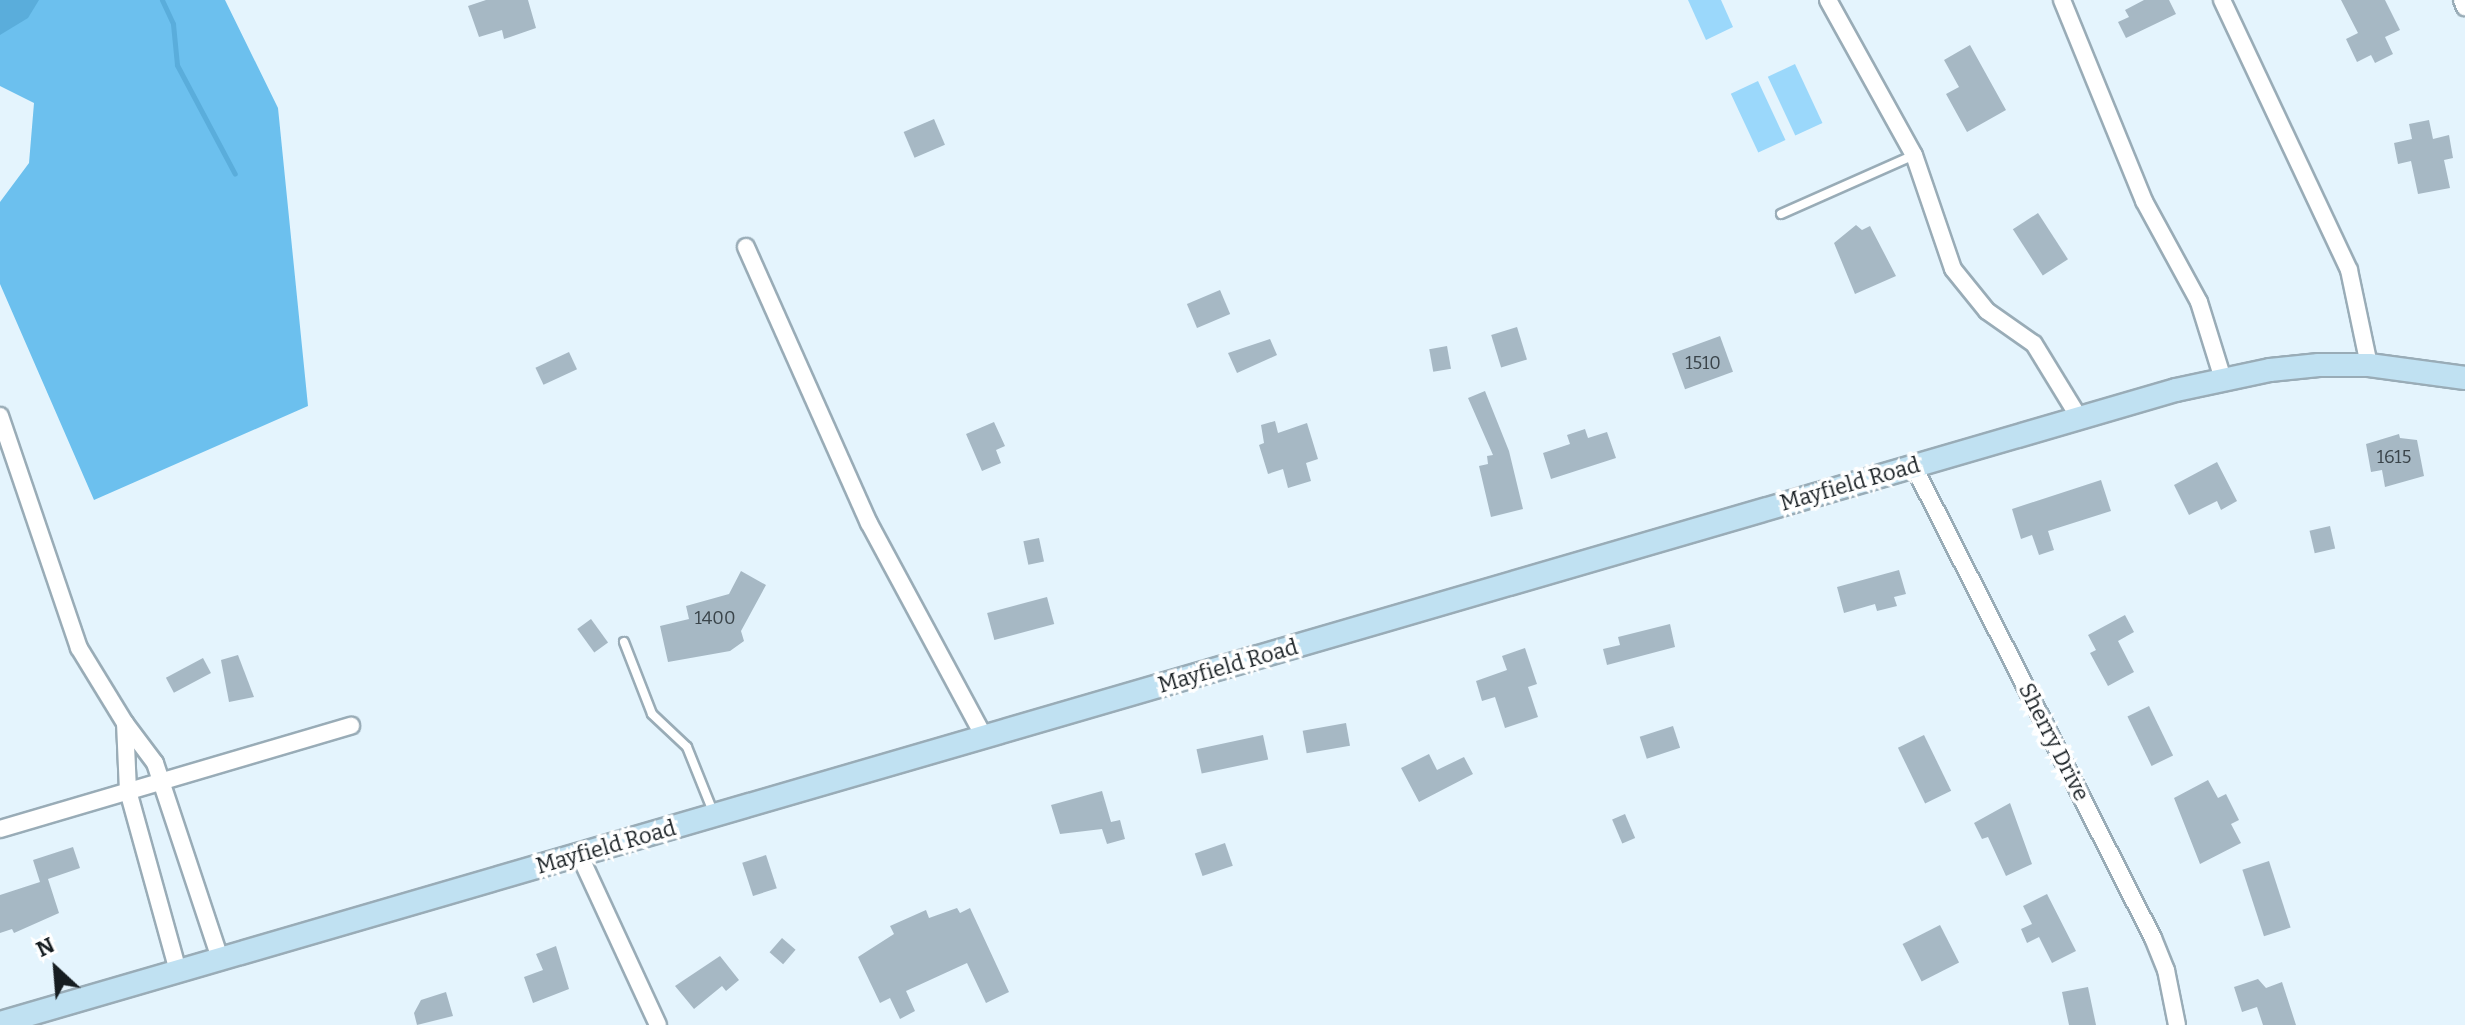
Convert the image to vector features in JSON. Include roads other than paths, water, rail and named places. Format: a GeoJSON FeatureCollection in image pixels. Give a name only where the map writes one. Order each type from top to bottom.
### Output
{"type":"FeatureCollection","features":[{"type":"Feature","properties":{"kind":"street"},"geometry":{"type":"LineString","coordinates":[[1828,0],[1914,155],[1953,269],[1987,311],[2034,344],[2080,419]]}},
{"type":"Feature","properties":{"kind":"street"},"geometry":{"type":"LineString","coordinates":[[2062,0],[2144,201],[2199,302],[2223,379]]}},
{"type":"Feature","properties":{"kind":"street"},"geometry":{"type":"LineString","coordinates":[[2222,0],[2349,270],[2369,365]]}},
{"type":"Feature","properties":{"kind":"street"},"geometry":{"type":"LineString","coordinates":[[2462,0],[2465,7]]}},
{"type":"Feature","properties":{"kind":"street"},"geometry":{"type":"LineString","coordinates":[[746,247],[869,523],[985,738]]}},
{"type":"Feature","properties":{"kind":"street","name":"Mayfield Road"},"geometry":{"type":"LineString","coordinates":[[0,1023],[1913,465],[2223,379],[2282,369],[2369,365],[2465,378]]}},
{"type":"Feature","properties":{"kind":"street"},"geometry":{"type":"LineString","coordinates":[[0,416],[79,648],[125,723],[155,763],[220,958]]}},
{"type":"Feature","properties":{"kind":"street","name":"Sherry Drive"},"geometry":{"type":"LineString","coordinates":[[1913,465],[2153,938],[2166,970],[2177,1025]]}},
{"type":"Feature","properties":{"kind":"street"},"geometry":{"type":"LineString","coordinates":[[125,723],[128,791],[178,971]]}},
{"type":"Feature","properties":{"kind":"street"},"geometry":{"type":"LineString","coordinates":[[0,829],[351,726]]}},
{"type":"Feature","properties":{"kind":"street"},"geometry":{"type":"LineString","coordinates":[[579,854],[658,1025]]}},
{"type":"Feature","properties":{"kind":"lane"},"geometry":{"type":"LineString","coordinates":[[1781,214],[1914,155]]}},
{"type":"Feature","properties":{"kind":"lane"},"geometry":{"type":"LineString","coordinates":[[624,642],[647,705],[687,747],[715,815]]}},
{"type":"Feature","properties":{"kind":"waterway"},"geometry":{"type":"LineString","coordinates":[[162,0],[173,24],[177,65],[235,174]]}}]}
